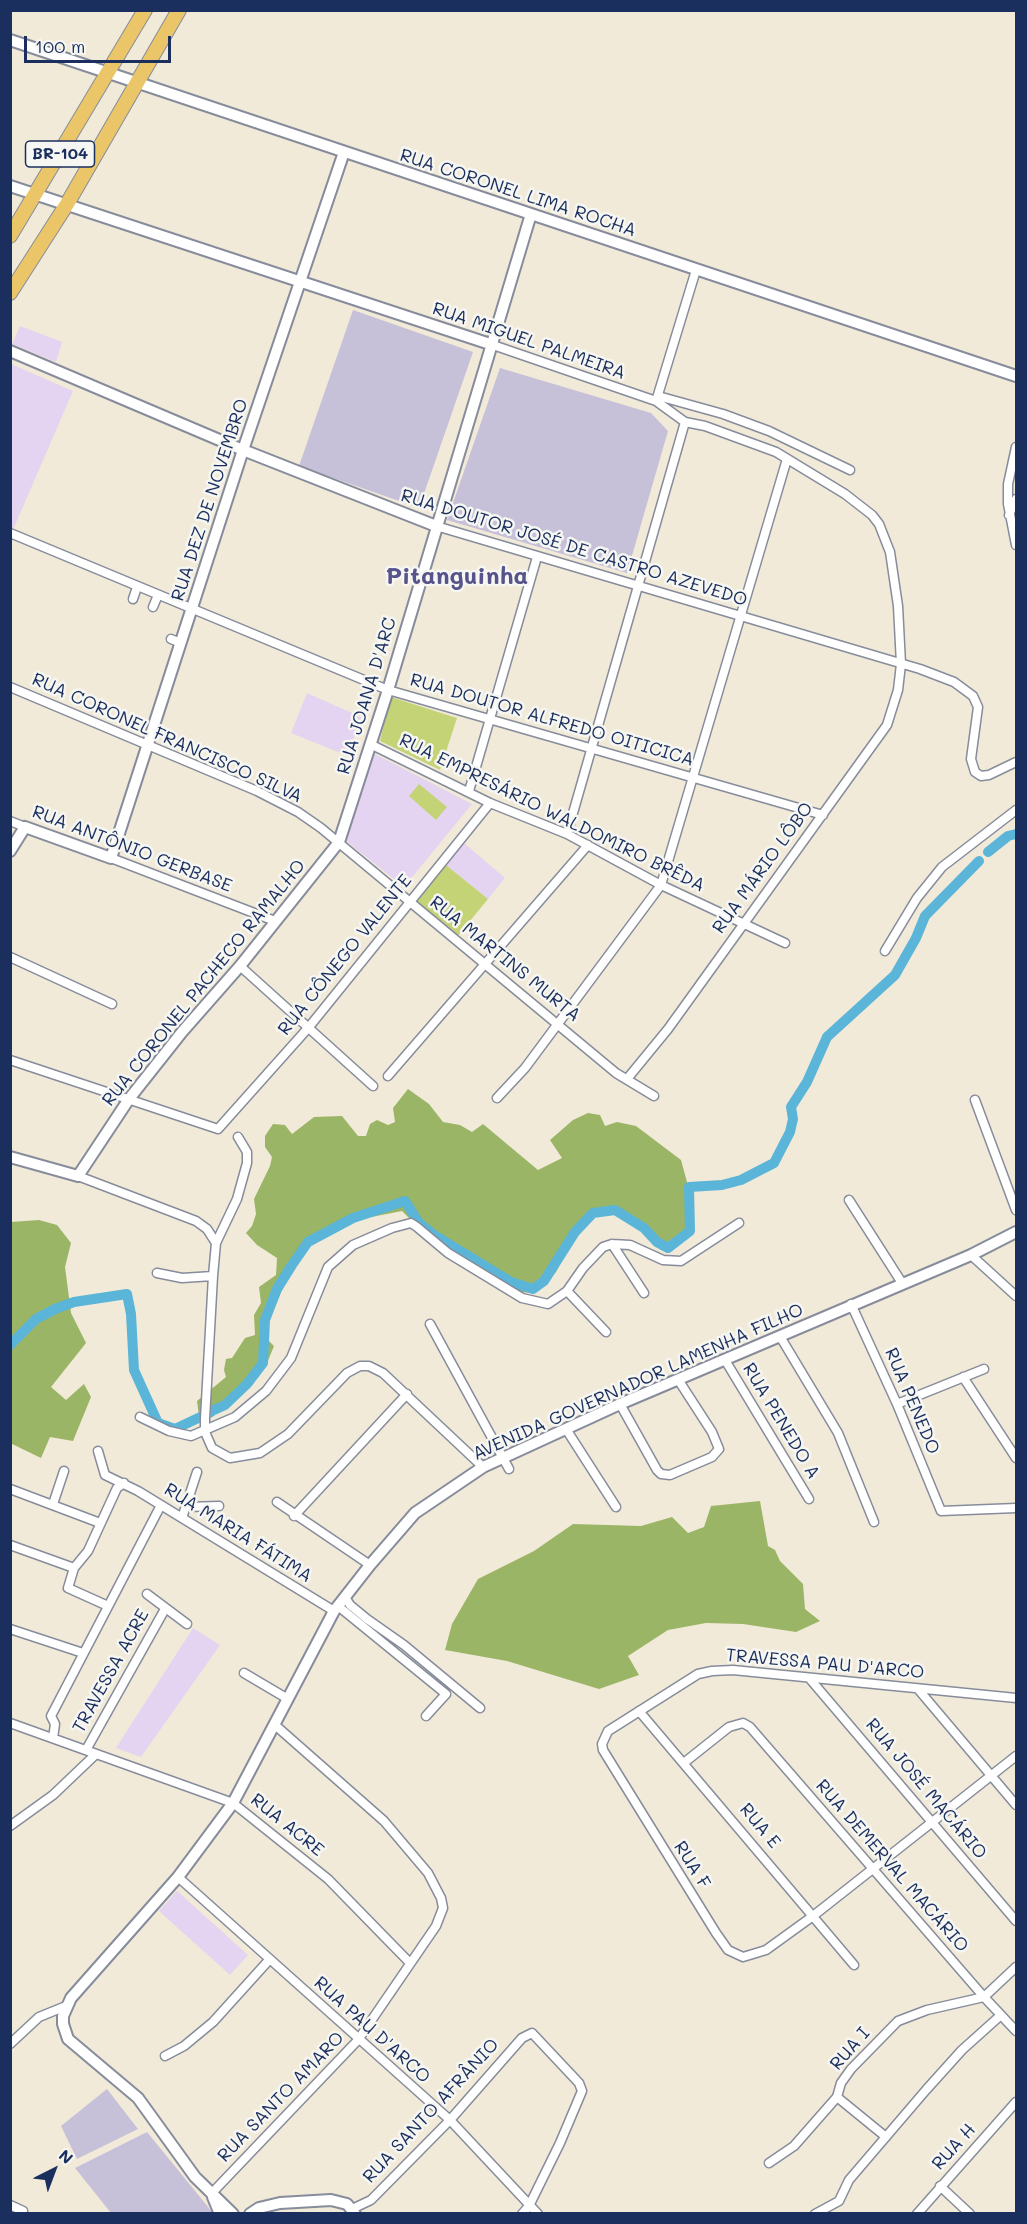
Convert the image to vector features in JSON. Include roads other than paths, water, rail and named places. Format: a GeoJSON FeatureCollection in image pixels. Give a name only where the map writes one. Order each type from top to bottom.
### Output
{"type":"FeatureCollection","features":[{"type":"Feature","properties":{"kind":"highway","name":"BR-104"},"geometry":{"type":"LineString","coordinates":[[10,293],[67,204],[180,10]]}},
{"type":"Feature","properties":{"kind":"highway","name":"BR-104"},"geometry":{"type":"LineString","coordinates":[[10,236],[108,73],[139,14]]}},
{"type":"Feature","properties":{"kind":"street","name":"RUA CORONEL LIMA ROCHA"},"geometry":{"type":"LineString","coordinates":[[10,40],[1017,376]]}},
{"type":"Feature","properties":{"kind":"street","name":"RUA DEZ DE NOVEMBRO"},"geometry":{"type":"LineString","coordinates":[[111,858],[148,745],[176,641],[192,609],[344,152]]}},
{"type":"Feature","properties":{"kind":"street","name":"RUA MIGUEL PALMEIRA"},"geometry":{"type":"LineString","coordinates":[[10,186],[657,399],[723,414],[769,431],[850,470]]}},
{"type":"Feature","properties":{"kind":"street","name":"RUA JOANA D'ARC"},"geometry":{"type":"LineString","coordinates":[[339,842],[388,690],[490,344],[531,214]]}},
{"type":"Feature","properties":{"kind":"street"},"geometry":{"type":"LineString","coordinates":[[657,399],[696,270]]}},
{"type":"Feature","properties":{"kind":"street","name":"RUA DOUTOR JOSÉ DE CASTRO AZEVEDO"},"geometry":{"type":"LineString","coordinates":[[10,351],[243,450],[436,526],[901,664],[954,682],[973,696],[979,713],[971,759],[977,774],[989,775],[1017,762]]}},
{"type":"Feature","properties":{"kind":"street","name":"RUA MIGUEL PALMEIRA"},"geometry":{"type":"LineString","coordinates":[[657,399],[685,422],[705,426],[787,459],[845,494],[872,515],[879,524],[890,552],[897,595],[901,664]]}},
{"type":"Feature","properties":{"kind":"street"},"geometry":{"type":"LineString","coordinates":[[567,834],[640,587],[685,422]]}},
{"type":"Feature","properties":{"kind":"street"},"geometry":{"type":"LineString","coordinates":[[1017,447],[1008,484],[1009,516],[1017,545]]}},
{"type":"Feature","properties":{"kind":"street"},"geometry":{"type":"LineString","coordinates":[[497,1098],[525,1068],[556,1023],[661,885],[787,459]]}},
{"type":"Feature","properties":{"kind":"street"},"geometry":{"type":"LineString","coordinates":[[1009,516],[1017,499]]}},
{"type":"Feature","properties":{"kind":"street","name":"RUA DOUTOR ALFREDO OITICICA"},"geometry":{"type":"LineString","coordinates":[[10,533],[388,690],[823,814]]}},
{"type":"Feature","properties":{"kind":"street"},"geometry":{"type":"LineString","coordinates":[[469,791],[537,557]]}},
{"type":"Feature","properties":{"kind":"street"},"geometry":{"type":"LineString","coordinates":[[133,598],[137,586]]}},
{"type":"Feature","properties":{"kind":"street"},"geometry":{"type":"LineString","coordinates":[[153,607],[158,595]]}},
{"type":"Feature","properties":{"kind":"street","name":"RUA MÁRIO LÔBO"},"geometry":{"type":"LineString","coordinates":[[627,1079],[668,1029],[887,725],[898,690],[901,664]]}},
{"type":"Feature","properties":{"kind":"street","name":"RUA CORONEL FRANCISCO SILVA"},"geometry":{"type":"LineString","coordinates":[[10,687],[298,812],[339,842]]}},
{"type":"Feature","properties":{"kind":"street","name":"RUA EMPRESÁRIO WALDOMIRO BRÊDA"},"geometry":{"type":"LineString","coordinates":[[370,744],[490,803],[567,834],[661,885],[785,943]]}},
{"type":"Feature","properties":{"kind":"street","name":"RUA CÔNEGO VALENTE"},"geometry":{"type":"LineString","coordinates":[[129,1099],[211,1128],[218,1129],[223,1125],[309,1027],[490,803]]}},
{"type":"Feature","properties":{"kind":"street"},"geometry":{"type":"LineString","coordinates":[[885,951],[917,898],[942,867],[1017,810]]}},
{"type":"Feature","properties":{"kind":"street","name":"RUA ANTÔNIO GERBASE"},"geometry":{"type":"LineString","coordinates":[[10,821],[275,921]]}},
{"type":"Feature","properties":{"kind":"street"},"geometry":{"type":"LineString","coordinates":[[10,851],[25,827]]}},
{"type":"Feature","properties":{"kind":"street","name":"RUA MARTINS MURTA"},"geometry":{"type":"LineString","coordinates":[[339,842],[409,903],[556,1023],[627,1079],[654,1096]]}},
{"type":"Feature","properties":{"kind":"street","name":"RUA CORONEL PACHECO RAMALHO"},"geometry":{"type":"LineString","coordinates":[[78,1176],[129,1099],[339,842]]}},
{"type":"Feature","properties":{"kind":"street"},"geometry":{"type":"LineString","coordinates":[[388,1076],[483,963],[588,845]]}},
{"type":"Feature","properties":{"kind":"street"},"geometry":{"type":"LineString","coordinates":[[10,957],[112,1005]]}},
{"type":"Feature","properties":{"kind":"street"},"geometry":{"type":"LineString","coordinates":[[240,966],[373,1086]]}},
{"type":"Feature","properties":{"kind":"street"},"geometry":{"type":"LineString","coordinates":[[10,1060],[129,1099]]}},
{"type":"Feature","properties":{"kind":"street"},"geometry":{"type":"LineString","coordinates":[[975,1101],[1017,1210]]}},
{"type":"Feature","properties":{"kind":"street"},"geometry":{"type":"LineString","coordinates":[[238,1137],[247,1152],[248,1163],[237,1199],[216,1244],[213,1276],[205,1396],[205,1432],[212,1448],[220,1455],[230,1458],[260,1453],[288,1434],[347,1373],[360,1366],[369,1366],[383,1373],[407,1394],[483,1467]]}},
{"type":"Feature","properties":{"kind":"street"},"geometry":{"type":"LineString","coordinates":[[10,1156],[78,1176],[196,1221],[207,1228],[216,1244]]}},
{"type":"Feature","properties":{"kind":"street"},"geometry":{"type":"LineString","coordinates":[[849,1200],[902,1283]]}},
{"type":"Feature","properties":{"kind":"street"},"geometry":{"type":"LineString","coordinates":[[140,1417],[182,1435],[191,1436],[205,1432],[235,1417],[252,1404],[281,1373],[298,1345],[317,1289],[328,1267],[353,1245],[392,1228],[411,1223],[448,1253],[522,1298],[548,1304],[567,1291],[603,1247],[612,1244],[630,1245],[663,1260],[681,1261],[739,1223]]}},
{"type":"Feature","properties":{"kind":"street","name":"AVENIDA GOVERNADOR LAMENHA FILHO"},"geometry":{"type":"LineString","coordinates":[[65,2011],[178,1876],[233,1803],[339,1604],[415,1513],[483,1467],[503,1457],[620,1404],[781,1338],[851,1304],[971,1255],[1017,1232]]}},
{"type":"Feature","properties":{"kind":"street"},"geometry":{"type":"LineString","coordinates":[[612,1244],[644,1293]]}},
{"type":"Feature","properties":{"kind":"street"},"geometry":{"type":"LineString","coordinates":[[971,1255],[1017,1296]]}},
{"type":"Feature","properties":{"kind":"street"},"geometry":{"type":"LineString","coordinates":[[157,1273],[182,1278],[213,1276]]}},
{"type":"Feature","properties":{"kind":"street"},"geometry":{"type":"LineString","coordinates":[[567,1291],[606,1332]]}},
{"type":"Feature","properties":{"kind":"street","name":"RUA PENEDO"},"geometry":{"type":"LineString","coordinates":[[851,1304],[897,1404],[941,1511],[1017,1508]]}},
{"type":"Feature","properties":{"kind":"street"},"geometry":{"type":"LineString","coordinates":[[430,1324],[509,1469]]}},
{"type":"Feature","properties":{"kind":"street"},"geometry":{"type":"LineString","coordinates":[[781,1338],[838,1433],[874,1522]]}},
{"type":"Feature","properties":{"kind":"street","name":"RUA PENEDO A"},"geometry":{"type":"LineString","coordinates":[[725,1360],[809,1499]]}},
{"type":"Feature","properties":{"kind":"street"},"geometry":{"type":"LineString","coordinates":[[897,1404],[984,1368]]}},
{"type":"Feature","properties":{"kind":"street"},"geometry":{"type":"LineString","coordinates":[[963,1377],[1017,1458]]}},
{"type":"Feature","properties":{"kind":"street"},"geometry":{"type":"LineString","coordinates":[[620,1404],[657,1470],[661,1474],[669,1475],[712,1457],[719,1449],[712,1432],[679,1380]]}},
{"type":"Feature","properties":{"kind":"street"},"geometry":{"type":"LineString","coordinates":[[294,1516],[407,1394]]}},
{"type":"Feature","properties":{"kind":"street"},"geometry":{"type":"LineString","coordinates":[[566,1429],[616,1507]]}},
{"type":"Feature","properties":{"kind":"street","name":"RUA MARIA FÁTIMA"},"geometry":{"type":"LineString","coordinates":[[98,1451],[105,1475],[339,1604]]}},
{"type":"Feature","properties":{"kind":"street"},"geometry":{"type":"LineString","coordinates":[[52,1504],[64,1471]]}},
{"type":"Feature","properties":{"kind":"street"},"geometry":{"type":"LineString","coordinates":[[182,1518],[197,1472]]}},
{"type":"Feature","properties":{"kind":"street"},"geometry":{"type":"LineString","coordinates":[[108,1606],[69,1588],[74,1568],[83,1559],[117,1488],[124,1484]]}},
{"type":"Feature","properties":{"kind":"street"},"geometry":{"type":"LineString","coordinates":[[10,1489],[100,1523]]}},
{"type":"Feature","properties":{"kind":"street"},"geometry":{"type":"LineString","coordinates":[[277,1502],[294,1516],[370,1565]]}},
{"type":"Feature","properties":{"kind":"street"},"geometry":{"type":"LineString","coordinates":[[53,1738],[55,1724],[51,1716],[161,1505]]}},
{"type":"Feature","properties":{"kind":"street"},"geometry":{"type":"LineString","coordinates":[[186,1507],[219,1506]]}},
{"type":"Feature","properties":{"kind":"street"},"geometry":{"type":"LineString","coordinates":[[10,1545],[74,1568]]}},
{"type":"Feature","properties":{"kind":"street"},"geometry":{"type":"LineString","coordinates":[[147,1594],[187,1624]]}},
{"type":"Feature","properties":{"kind":"street"},"geometry":{"type":"LineString","coordinates":[[339,1604],[350,1605],[404,1645],[480,1708]]}},
{"type":"Feature","properties":{"kind":"street"},"geometry":{"type":"LineString","coordinates":[[339,1604],[446,1694],[426,1716]]}},
{"type":"Feature","properties":{"kind":"street","name":"TRAVESSA ACRE"},"geometry":{"type":"LineString","coordinates":[[86,1750],[165,1609]]}},
{"type":"Feature","properties":{"kind":"street"},"geometry":{"type":"LineString","coordinates":[[10,1629],[83,1653]]}},
{"type":"Feature","properties":{"kind":"street","name":"TRAVESSA PAU D'ARCO"},"geometry":{"type":"LineString","coordinates":[[610,1761],[603,1750],[605,1736],[639,1711],[698,1674],[712,1671],[733,1670],[918,1689],[999,1694],[1017,1698]]}},
{"type":"Feature","properties":{"kind":"street"},"geometry":{"type":"LineString","coordinates":[[244,1673],[288,1699]]}},
{"type":"Feature","properties":{"kind":"street","name":"RUA JOSÉ MACÁRIO"},"geometry":{"type":"LineString","coordinates":[[810,1679],[1017,1921]]}},
{"type":"Feature","properties":{"kind":"street"},"geometry":{"type":"LineString","coordinates":[[918,1689],[1017,1805]]}},
{"type":"Feature","properties":{"kind":"street","name":"RUA E"},"geometry":{"type":"LineString","coordinates":[[639,1711],[685,1762],[854,1965]]}},
{"type":"Feature","properties":{"kind":"street","name":"RUA DEMERVAL MACÁRIO"},"geometry":{"type":"LineString","coordinates":[[685,1762],[729,1727],[743,1723],[750,1727],[984,1997],[1017,2031]]}},
{"type":"Feature","properties":{"kind":"street","name":"RUA ACRE"},"geometry":{"type":"LineString","coordinates":[[10,1724],[233,1803],[328,1879],[410,1963]]}},
{"type":"Feature","properties":{"kind":"street","name":"RUA SANTO AMARO"},"geometry":{"type":"LineString","coordinates":[[212,2194],[358,2040],[439,1921],[443,1908],[441,1898],[428,1874],[384,1821],[275,1725]]}},
{"type":"Feature","properties":{"kind":"street","name":"TRAVESSA ACRE"},"geometry":{"type":"LineString","coordinates":[[10,1826],[53,1795],[96,1754]]}},
{"type":"Feature","properties":{"kind":"street"},"geometry":{"type":"LineString","coordinates":[[813,1916],[1017,1756]]}},
{"type":"Feature","properties":{"kind":"street","name":"RUA F"},"geometry":{"type":"LineString","coordinates":[[610,1761],[682,1881],[728,1950],[743,1957],[766,1950],[813,1916]]}},
{"type":"Feature","properties":{"kind":"street","name":"RUA PAU D'ARCO"},"geometry":{"type":"LineString","coordinates":[[178,1876],[268,1960],[450,2120],[538,2214]]}},
{"type":"Feature","properties":{"kind":"street"},"geometry":{"type":"LineString","coordinates":[[165,2056],[184,2046],[213,2022],[268,1960]]}},
{"type":"Feature","properties":{"kind":"street"},"geometry":{"type":"LineString","coordinates":[[984,1997],[1017,1967]]}},
{"type":"Feature","properties":{"kind":"street","name":"RUA I"},"geometry":{"type":"LineString","coordinates":[[769,2163],[794,2146],[837,2097],[841,2083],[851,2069],[898,2021],[927,2010],[984,1997]]}},
{"type":"Feature","properties":{"kind":"street"},"geometry":{"type":"LineString","coordinates":[[10,2044],[39,2017],[65,2011],[63,2024],[68,2039],[138,2098],[187,2167],[233,2214]]}},
{"type":"Feature","properties":{"kind":"street"},"geometry":{"type":"LineString","coordinates":[[815,2214],[839,2201],[849,2180],[886,2137],[962,2050],[1001,2015]]}},
{"type":"Feature","properties":{"kind":"street","name":"RUA SANTO AFRÂNIO"},"geometry":{"type":"LineString","coordinates":[[354,2211],[371,2200],[450,2120],[522,2038],[532,2033],[579,2083],[582,2091],[529,2206]]}},
{"type":"Feature","properties":{"kind":"street"},"geometry":{"type":"LineString","coordinates":[[837,2097],[886,2137]]}},
{"type":"Feature","properties":{"kind":"street","name":"RUA H"},"geometry":{"type":"LineString","coordinates":[[916,2214],[1017,2102]]}},
{"type":"Feature","properties":{"kind":"street"},"geometry":{"type":"LineString","coordinates":[[940,2186],[970,2214]]}},
{"type":"Feature","properties":{"kind":"street"},"geometry":{"type":"LineString","coordinates":[[212,2194],[220,2214]]}},
{"type":"Feature","properties":{"kind":"street"},"geometry":{"type":"LineString","coordinates":[[250,2214],[259,2208],[299,2201],[339,2201],[354,2211]]}},
{"type":"Feature","properties":{"kind":"street"},"geometry":{"type":"LineString","coordinates":[[10,2205],[22,2211]]}},
{"type":"Feature","properties":{"kind":"street"},"geometry":{"type":"LineString","coordinates":[[522,2214],[529,2206]]}},
{"type":"Feature","properties":{"kind":"waterway"},"geometry":{"type":"LineString","coordinates":[[988,852],[1008,836],[1016,834]]}},
{"type":"Feature","properties":{"kind":"waterway"},"geometry":{"type":"LineString","coordinates":[[214,1410],[225,1405],[247,1384],[263,1363],[265,1320],[277,1289],[308,1242],[353,1218],[405,1201],[419,1223],[434,1235],[511,1282],[533,1289],[544,1281],[575,1232],[593,1213],[615,1210],[644,1228],[657,1242],[668,1248],[690,1231],[689,1187],[722,1185],[741,1180],[774,1163],[790,1132],[793,1119],[791,1107],[807,1082],[827,1037],[895,975],[916,938],[925,916],[979,861]]}},
{"type":"Feature","properties":{"kind":"waterway"},"geometry":{"type":"LineString","coordinates":[[10,1345],[36,1319],[55,1309],[74,1302],[127,1294],[131,1314],[134,1370],[158,1423],[175,1429],[211,1412]]}},
{"type":"Feature","properties":{"kind":"district","name":"Pitanguinha"},"geometry":{"type":"Point","coordinates":[457,577]}}]}
